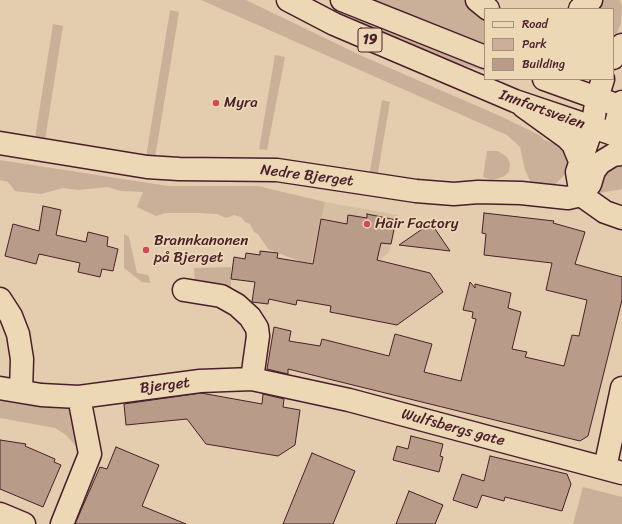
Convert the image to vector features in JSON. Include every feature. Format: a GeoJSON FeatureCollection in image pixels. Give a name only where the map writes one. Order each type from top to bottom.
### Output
{"type":"FeatureCollection","features":[{"type":"Feature","properties":{"kind":"main road","name":"Innfartsveien"},"geometry":{"type":"LineString","coordinates":[[288,0],[334,24],[515,101],[592,128],[617,135]]}},
{"type":"Feature","properties":{"kind":"main road","name":"19"},"geometry":{"type":"LineString","coordinates":[[342,0],[484,57]]}},
{"type":"Feature","properties":{"kind":"main road"},"geometry":{"type":"LineString","coordinates":[[477,0],[487,8]]}},
{"type":"Feature","properties":{"kind":"main road"},"geometry":{"type":"LineString","coordinates":[[581,8],[591,0]]}},
{"type":"Feature","properties":{"kind":"main road"},"geometry":{"type":"LineString","coordinates":[[614,57],[622,45]]}},
{"type":"Feature","properties":{"kind":"main road","name":"Innfartsveien"},"geometry":{"type":"LineString","coordinates":[[550,80],[600,89],[622,105]]}},
{"type":"Feature","properties":{"kind":"main road"},"geometry":{"type":"LineString","coordinates":[[574,197],[577,172],[592,128],[600,89]]}},
{"type":"Feature","properties":{"kind":"main road"},"geometry":{"type":"LineString","coordinates":[[515,101],[573,144],[580,161]]}},
{"type":"Feature","properties":{"kind":"main road"},"geometry":{"type":"LineString","coordinates":[[617,135],[622,105]]}},
{"type":"Feature","properties":{"kind":"main road","name":"Nedre Bjerget"},"geometry":{"type":"LineString","coordinates":[[0,143],[147,166],[180,169],[277,170],[416,191],[454,194],[478,192],[522,193],[574,197]]}},
{"type":"Feature","properties":{"kind":"main road"},"geometry":{"type":"LineString","coordinates":[[574,197],[590,184],[594,171],[600,163],[613,155],[622,154]]}},
{"type":"Feature","properties":{"kind":"main road"},"geometry":{"type":"LineString","coordinates":[[574,197],[605,212],[622,218]]}},
{"type":"Feature","properties":{"kind":"main road"},"geometry":{"type":"LineString","coordinates":[[184,290],[221,296],[237,305],[250,317],[257,328],[258,336],[252,379]]}},
{"type":"Feature","properties":{"kind":"main road","name":"Bjerget"},"geometry":{"type":"LineString","coordinates":[[0,299],[11,316],[18,334],[22,359],[10,390],[41,395],[79,397],[200,381],[252,379],[283,386]]}},
{"type":"Feature","properties":{"kind":"main road","name":"Wulfsbergs gate"},"geometry":{"type":"LineString","coordinates":[[283,386],[349,400],[613,471]]}},
{"type":"Feature","properties":{"kind":"main road"},"geometry":{"type":"LineString","coordinates":[[613,471],[622,388]]}},
{"type":"Feature","properties":{"kind":"main road"},"geometry":{"type":"LineString","coordinates":[[62,524],[90,454],[79,397]]}},
{"type":"Feature","properties":{"kind":"main road"},"geometry":{"type":"LineString","coordinates":[[0,514],[24,524]]}},
{"type":"Feature","properties":{"kind":"shaded area"},"geometry":{"type":"Polygon","coordinates":[[[325,202],[398,215],[389,253],[354,276],[337,275],[311,264],[325,202]]]}},
{"type":"Feature","properties":{"kind":"green space"},"geometry":{"type":"Polygon","coordinates":[[[201,0],[246,0],[362,56],[498,115],[541,136],[544,140],[562,146],[569,156],[565,174],[556,184],[535,185],[531,183],[525,170],[520,147],[507,135],[201,0]]]}},
{"type":"Feature","properties":{"kind":"green space"},"geometry":{"type":"Polygon","coordinates":[[[368,0],[468,0],[484,13],[484,45],[368,0]]]}},
{"type":"Feature","properties":{"kind":"green space"},"geometry":{"type":"Polygon","coordinates":[[[602,0],[620,0],[622,6],[621,23],[614,40],[614,8],[592,8],[602,0]]]}},
{"type":"Feature","properties":{"kind":"green space"},"geometry":{"type":"Polygon","coordinates":[[[170,10],[179,12],[155,158],[146,157],[170,10]]]}},
{"type":"Feature","properties":{"kind":"green space"},"geometry":{"type":"Polygon","coordinates":[[[354,15],[484,65],[484,71],[434,57],[356,21],[354,15]]]}},
{"type":"Feature","properties":{"kind":"green space"},"geometry":{"type":"Polygon","coordinates":[[[53,24],[63,26],[45,140],[35,138],[53,24]]]}},
{"type":"Feature","properties":{"kind":"green space"},"geometry":{"type":"Polygon","coordinates":[[[275,55],[285,57],[267,150],[259,149],[275,55]]]}},
{"type":"Feature","properties":{"kind":"green space"},"geometry":{"type":"Polygon","coordinates":[[[382,100],[390,102],[377,178],[369,177],[382,100]]]}},
{"type":"Feature","properties":{"kind":"green space"},"geometry":{"type":"Polygon","coordinates":[[[487,151],[498,151],[507,157],[510,164],[509,172],[503,177],[492,180],[483,177],[487,151]]]}},
{"type":"Feature","properties":{"kind":"green space"},"geometry":{"type":"Polygon","coordinates":[[[0,160],[168,186],[258,186],[325,202],[311,264],[268,249],[258,234],[254,232],[250,224],[245,222],[241,217],[234,215],[226,218],[217,214],[197,213],[166,213],[156,216],[137,207],[143,192],[120,191],[108,187],[78,190],[63,188],[41,194],[15,191],[8,182],[0,180],[0,160]]]}},
{"type":"Feature","properties":{"kind":"green space"},"geometry":{"type":"Polygon","coordinates":[[[622,162],[622,189],[600,193],[598,184],[600,175],[622,162]]]}},
{"type":"Feature","properties":{"kind":"green space"},"geometry":{"type":"Polygon","coordinates":[[[124,234],[129,237],[137,273],[148,275],[151,283],[142,282],[124,268],[124,234]]]}},
{"type":"Feature","properties":{"kind":"green space"},"geometry":{"type":"Polygon","coordinates":[[[231,267],[231,291],[195,285],[194,268],[231,267]]]}},
{"type":"Feature","properties":{"kind":"green space"},"geometry":{"type":"Polygon","coordinates":[[[0,394],[71,408],[80,450],[77,450],[75,445],[66,435],[55,428],[0,418],[0,394]]]}},
{"type":"Feature","properties":{"kind":"green space"},"geometry":{"type":"Polygon","coordinates":[[[583,487],[622,497],[622,524],[573,524],[583,487]]]}},
{"type":"Feature","properties":{"kind":"building"},"geometry":{"type":"Polygon","coordinates":[[[43,206],[61,210],[56,235],[86,242],[88,232],[108,237],[107,246],[118,249],[113,271],[102,269],[100,277],[78,272],[80,263],[39,254],[36,264],[5,256],[13,224],[39,231],[43,206]]]}},
{"type":"Feature","properties":{"kind":"building"},"geometry":{"type":"Polygon","coordinates":[[[484,213],[554,221],[553,223],[585,232],[575,264],[622,277],[622,300],[588,436],[580,441],[288,369],[288,374],[267,369],[274,327],[291,331],[289,341],[320,346],[322,339],[389,356],[395,334],[432,344],[424,372],[461,381],[476,319],[472,318],[473,312],[463,310],[470,282],[475,288],[475,284],[511,293],[508,308],[521,312],[512,349],[527,352],[525,357],[564,366],[572,335],[579,336],[587,300],[546,290],[552,263],[484,255],[486,234],[482,233],[484,213]]]}},
{"type":"Feature","properties":{"kind":"building"},"geometry":{"type":"Polygon","coordinates":[[[367,214],[396,220],[391,244],[381,243],[377,260],[430,273],[443,292],[397,325],[330,312],[331,306],[297,300],[296,305],[269,299],[268,304],[252,302],[255,282],[231,279],[234,257],[245,259],[246,253],[260,255],[260,251],[278,253],[277,258],[313,264],[321,219],[347,224],[348,215],[367,218],[367,214]]]}},
{"type":"Feature","properties":{"kind":"building"},"geometry":{"type":"Polygon","coordinates":[[[431,223],[450,251],[399,245],[431,223]]]}},
{"type":"Feature","properties":{"kind":"building"},"geometry":{"type":"Polygon","coordinates":[[[201,393],[262,404],[263,394],[284,399],[283,407],[300,410],[295,445],[278,456],[206,444],[187,419],[126,425],[124,404],[201,393]]]}},
{"type":"Feature","properties":{"kind":"building"},"geometry":{"type":"Polygon","coordinates":[[[411,436],[443,444],[440,456],[443,457],[439,472],[393,460],[397,446],[408,449],[411,436]]]}},
{"type":"Feature","properties":{"kind":"building"},"geometry":{"type":"Polygon","coordinates":[[[0,440],[26,444],[25,446],[55,459],[54,462],[61,465],[43,507],[0,489],[0,440]]]}},
{"type":"Feature","properties":{"kind":"building"},"geometry":{"type":"Polygon","coordinates":[[[116,447],[159,465],[142,506],[186,524],[75,524],[100,467],[107,469],[116,447]]]}},
{"type":"Feature","properties":{"kind":"building"},"geometry":{"type":"Polygon","coordinates":[[[312,453],[355,471],[333,524],[283,524],[312,453]]]}},
{"type":"Feature","properties":{"kind":"building"},"geometry":{"type":"Polygon","coordinates":[[[490,456],[567,474],[571,484],[562,511],[505,497],[504,501],[482,495],[477,508],[453,500],[462,474],[484,481],[490,456]]]}},
{"type":"Feature","properties":{"kind":"building"},"geometry":{"type":"Polygon","coordinates":[[[409,491],[443,505],[435,524],[396,524],[409,491]]]}},
{"type":"Feature","properties":{"kind":"place","name":"Myra"},"geometry":{"type":"Point","coordinates":[216,103]}},
{"type":"Feature","properties":{"kind":"place","name":"Hair Factory"},"geometry":{"type":"Point","coordinates":[367,224]}},
{"type":"Feature","properties":{"kind":"place","name":"Brannkanonen på Bjerget"},"geometry":{"type":"Point","coordinates":[146,250]}}]}
